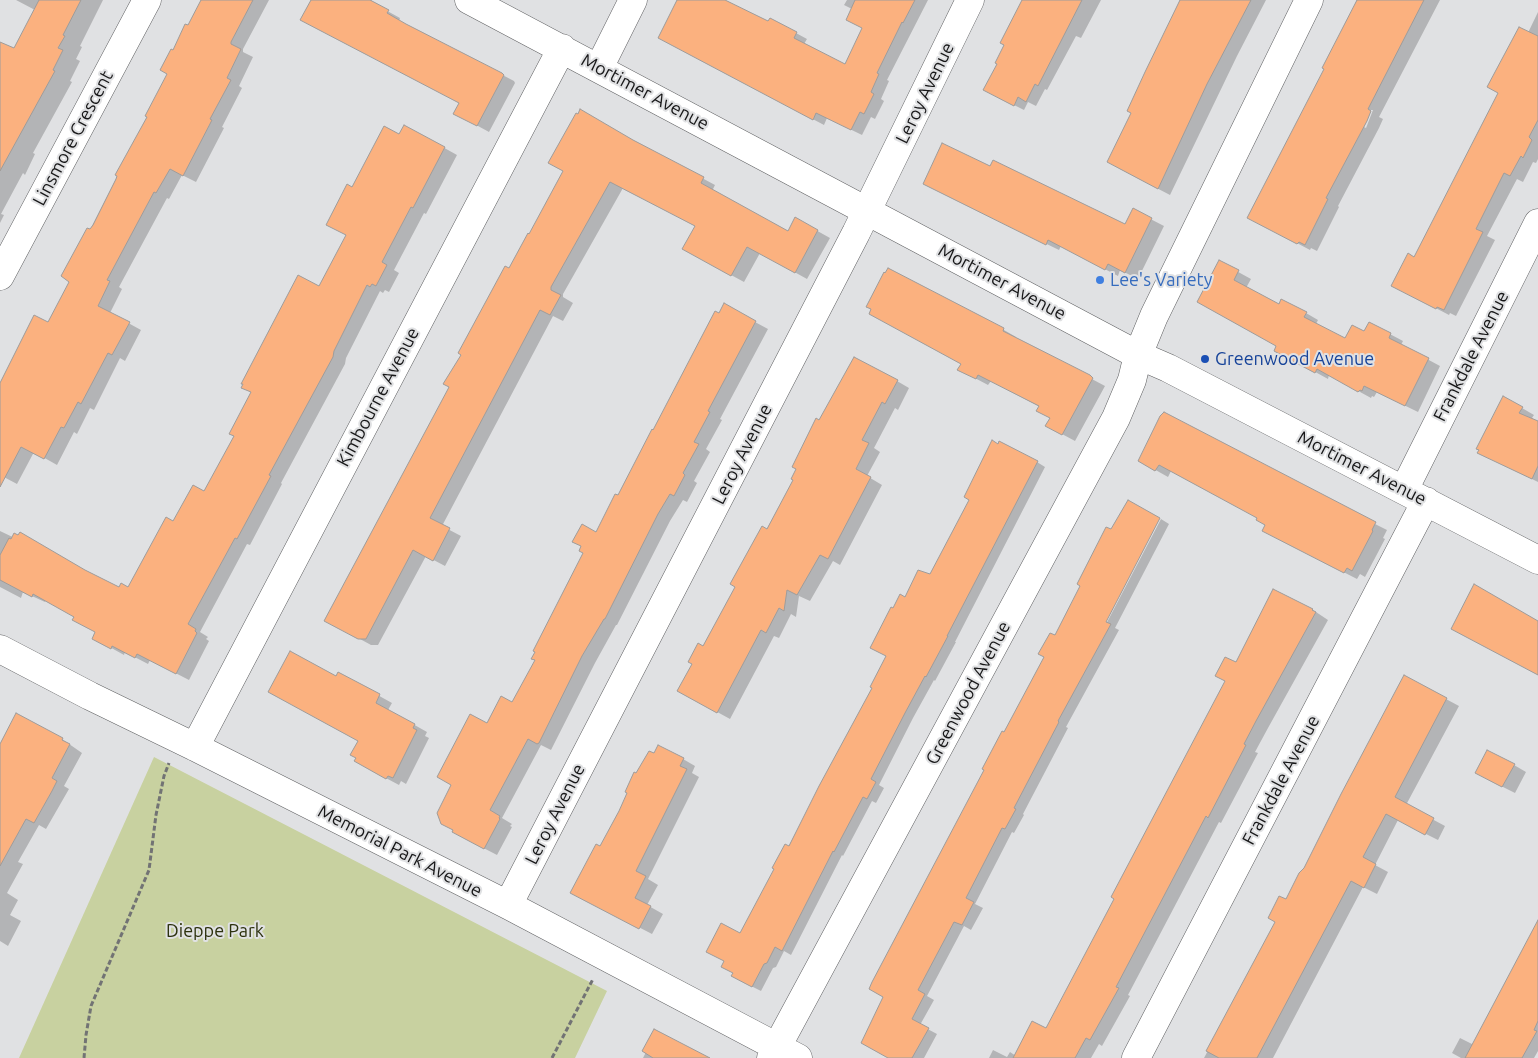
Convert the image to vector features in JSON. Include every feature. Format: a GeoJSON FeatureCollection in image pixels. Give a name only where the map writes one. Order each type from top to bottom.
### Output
{"type":"FeatureCollection","features":[{"type":"Feature","properties":{"kind":"street","name":"Linsmore Crescent"},"geometry":{"type":"LineString","coordinates":[[0,276],[147,0]]}},
{"type":"Feature","properties":{"kind":"street","name":"Mortimer Avenue"},"geometry":{"type":"LineString","coordinates":[[469,0],[1138,355],[1168,368],[1538,560]]}},
{"type":"Feature","properties":{"kind":"street"},"geometry":{"type":"LineString","coordinates":[[599,68],[633,0]]}},
{"type":"Feature","properties":{"kind":"street","name":"Leroy Avenue"},"geometry":{"type":"LineString","coordinates":[[508,905],[868,211],[970,0]]}},
{"type":"Feature","properties":{"kind":"street","name":"Greenwood Avenue"},"geometry":{"type":"LineString","coordinates":[[782,1054],[1116,418],[1132,380],[1138,355],[1154,316],[1310,0]]}},
{"type":"Feature","properties":{"kind":"street","name":"Kimbourne Avenue"},"geometry":{"type":"LineString","coordinates":[[195,747],[562,48]]}},
{"type":"Feature","properties":{"kind":"street","name":"Frankdale Avenue"},"geometry":{"type":"LineString","coordinates":[[1136,1058],[1415,495],[1538,223]]}},
{"type":"Feature","properties":{"kind":"street","name":"Memorial Park Avenue"},"geometry":{"type":"LineString","coordinates":[[0,648],[90,696],[508,905],[605,956],[782,1054]]}},
{"type":"Feature","properties":{"kind":"path"},"geometry":{"type":"LineString","coordinates":[[84,1058],[91,1006],[149,870],[156,815],[164,776],[170,761]]}},
{"type":"Feature","properties":{"kind":"path"},"geometry":{"type":"LineString","coordinates":[[552,1058],[605,956]]}},
{"type":"Feature","properties":{"kind":"green space","name":"Dieppe Park"},"geometry":{"type":"Polygon","coordinates":[[[154,757],[607,991],[575,1058],[19,1058],[154,757]]]}},
{"type":"Feature","properties":{"kind":"building"},"geometry":{"type":"Polygon","coordinates":[[[39,0],[81,0],[58,48],[63,50],[53,70],[55,71],[0,171],[0,42],[14,48],[39,0]]]}},
{"type":"Feature","properties":{"kind":"building"},"geometry":{"type":"Polygon","coordinates":[[[201,0],[253,0],[231,42],[231,44],[241,49],[227,78],[231,80],[183,176],[170,169],[156,193],[154,192],[107,280],[110,281],[98,306],[130,322],[112,355],[108,353],[81,404],[78,402],[64,428],[61,427],[44,459],[21,447],[0,487],[0,383],[34,315],[48,322],[69,282],[61,276],[87,228],[90,229],[93,225],[116,179],[117,176],[115,175],[147,117],[145,116],[167,74],[160,70],[171,49],[173,50],[185,24],[188,25],[201,0]]]}},
{"type":"Feature","properties":{"kind":"building"},"geometry":{"type":"Polygon","coordinates":[[[311,0],[370,0],[389,10],[387,13],[406,24],[502,73],[504,75],[477,126],[453,114],[459,103],[300,20],[311,0]]]}},
{"type":"Feature","properties":{"kind":"building"},"geometry":{"type":"Polygon","coordinates":[[[677,0],[725,0],[768,21],[770,18],[797,32],[794,38],[845,64],[862,28],[846,20],[855,0],[915,0],[877,73],[879,74],[871,92],[874,94],[864,114],[860,112],[851,130],[816,113],[813,120],[658,38],[677,0]]]}},
{"type":"Feature","properties":{"kind":"building"},"geometry":{"type":"Polygon","coordinates":[[[1022,0],[1082,0],[1038,86],[1035,84],[1026,102],[1018,97],[1014,106],[983,90],[997,64],[995,63],[1004,45],[1000,43],[1022,0]]]}},
{"type":"Feature","properties":{"kind":"building"},"geometry":{"type":"Polygon","coordinates":[[[1180,0],[1251,0],[1207,84],[1158,189],[1107,162],[1131,113],[1127,111],[1180,0]]]}},
{"type":"Feature","properties":{"kind":"building"},"geometry":{"type":"Polygon","coordinates":[[[1357,0],[1424,0],[1368,109],[1371,111],[1367,121],[1326,198],[1328,199],[1305,245],[1299,242],[1297,244],[1247,218],[1324,69],[1322,68],[1357,0]]]}},
{"type":"Feature","properties":{"kind":"building"},"geometry":{"type":"Polygon","coordinates":[[[1519,27],[1538,36],[1538,120],[1529,137],[1532,140],[1523,158],[1521,156],[1510,176],[1504,173],[1476,229],[1483,232],[1444,310],[1437,307],[1436,309],[1391,286],[1408,253],[1414,257],[1498,93],[1487,87],[1519,27]]]}},
{"type":"Feature","properties":{"kind":"building"},"geometry":{"type":"Polygon","coordinates":[[[580,109],[633,140],[704,177],[701,183],[788,231],[795,217],[818,230],[795,273],[747,247],[731,276],[682,249],[695,226],[610,182],[551,287],[551,290],[561,295],[550,315],[540,310],[430,518],[450,528],[433,561],[413,550],[366,639],[358,639],[324,621],[449,387],[443,384],[461,355],[458,353],[505,266],[509,268],[563,171],[548,163],[580,109]]]}},
{"type":"Feature","properties":{"kind":"building"},"geometry":{"type":"Polygon","coordinates":[[[404,125],[445,147],[382,262],[387,265],[376,286],[372,284],[370,287],[367,285],[334,351],[333,357],[269,475],[271,476],[188,624],[196,629],[197,633],[176,674],[137,654],[135,658],[112,646],[111,649],[92,639],[95,632],[72,620],[74,617],[33,594],[32,597],[0,580],[0,555],[9,538],[11,539],[14,533],[18,535],[20,532],[85,570],[119,587],[121,583],[128,587],[166,517],[173,521],[193,485],[204,491],[234,436],[229,434],[251,392],[241,388],[243,384],[241,384],[298,275],[319,286],[346,235],[326,225],[347,184],[352,187],[384,126],[399,134],[404,125]]]}},
{"type":"Feature","properties":{"kind":"building"},"geometry":{"type":"Polygon","coordinates":[[[942,143],[990,166],[993,160],[1125,224],[1133,208],[1152,218],[1125,273],[1108,264],[1105,270],[1048,240],[1046,245],[923,184],[942,143]]]}},
{"type":"Feature","properties":{"kind":"building"},"geometry":{"type":"Polygon","coordinates":[[[1219,260],[1239,270],[1234,280],[1279,304],[1281,299],[1307,312],[1304,317],[1345,338],[1352,325],[1364,331],[1369,322],[1391,333],[1389,338],[1429,358],[1405,406],[1364,386],[1362,391],[1358,392],[1317,369],[1315,373],[1274,351],[1276,346],[1197,302],[1219,260]]]}},
{"type":"Feature","properties":{"kind":"building"},"geometry":{"type":"Polygon","coordinates":[[[888,268],[1004,328],[1003,331],[1090,375],[1093,378],[1062,435],[1045,426],[1050,418],[1036,411],[1039,406],[978,375],[976,379],[957,370],[961,364],[869,314],[871,309],[866,307],[884,272],[888,268]]]}},
{"type":"Feature","properties":{"kind":"building"},"geometry":{"type":"Polygon","coordinates":[[[724,303],[756,321],[708,411],[710,412],[694,442],[699,444],[683,473],[685,475],[674,496],[670,494],[658,514],[605,619],[582,656],[539,743],[537,744],[528,739],[490,810],[500,816],[500,819],[484,849],[441,824],[437,813],[451,785],[437,777],[470,714],[487,723],[501,696],[512,702],[535,660],[531,659],[535,652],[533,651],[583,553],[579,551],[581,546],[572,542],[582,524],[596,532],[615,494],[618,495],[653,430],[715,311],[719,313],[724,303]]]}},
{"type":"Feature","properties":{"kind":"building"},"geometry":{"type":"Polygon","coordinates":[[[854,357],[898,380],[885,404],[882,402],[862,440],[869,443],[856,469],[871,477],[828,559],[820,555],[797,595],[787,590],[784,611],[779,608],[766,633],[761,630],[717,713],[677,691],[692,664],[688,662],[698,643],[703,646],[735,587],[730,584],[762,526],[767,529],[793,480],[791,479],[796,469],[792,467],[816,418],[819,420],[854,357]]]}},
{"type":"Feature","properties":{"kind":"building"},"geometry":{"type":"Polygon","coordinates":[[[1503,396],[1523,407],[1519,413],[1538,421],[1538,466],[1532,479],[1477,453],[1479,450],[1476,449],[1503,396]]]}},
{"type":"Feature","properties":{"kind":"building"},"geometry":{"type":"Polygon","coordinates":[[[1164,412],[1376,522],[1352,571],[1347,568],[1344,573],[1262,531],[1265,525],[1256,520],[1257,518],[1159,465],[1155,471],[1138,461],[1160,416],[1164,412]]]}},
{"type":"Feature","properties":{"kind":"building"},"geometry":{"type":"Polygon","coordinates":[[[992,440],[998,444],[999,441],[1038,461],[948,636],[871,779],[876,782],[867,799],[863,797],[782,951],[775,947],[752,987],[731,976],[733,973],[721,967],[724,961],[706,952],[721,923],[740,933],[785,844],[789,846],[872,688],[870,687],[886,656],[870,648],[891,607],[893,608],[900,594],[905,597],[918,570],[930,574],[969,500],[964,497],[992,440]]]}},
{"type":"Feature","properties":{"kind":"building"},"geometry":{"type":"Polygon","coordinates":[[[1128,500],[1160,518],[1106,622],[1111,624],[1058,721],[1014,808],[1016,809],[1005,829],[1002,828],[966,898],[974,902],[962,925],[954,922],[918,990],[925,994],[912,1019],[929,1028],[912,1058],[888,1058],[861,1043],[883,997],[869,989],[872,982],[984,770],[982,769],[1002,731],[1004,732],[1044,657],[1038,654],[1050,633],[1055,635],[1080,586],[1077,584],[1106,527],[1111,529],[1128,500]]]}},
{"type":"Feature","properties":{"kind":"building"},"geometry":{"type":"Polygon","coordinates":[[[1474,584],[1538,621],[1538,675],[1451,629],[1474,584]]]}},
{"type":"Feature","properties":{"kind":"building"},"geometry":{"type":"Polygon","coordinates":[[[1273,589],[1316,612],[1256,721],[1244,744],[1246,745],[1208,818],[1206,816],[1116,987],[1119,988],[1090,1040],[1086,1038],[1075,1058],[1013,1058],[1032,1021],[1046,1028],[1114,899],[1111,897],[1225,681],[1215,676],[1225,657],[1236,662],[1273,589]]]}},
{"type":"Feature","properties":{"kind":"building"},"geometry":{"type":"Polygon","coordinates":[[[290,651],[336,676],[338,672],[380,694],[376,703],[415,724],[413,728],[417,730],[393,778],[388,776],[386,779],[354,761],[356,758],[350,755],[358,741],[268,692],[290,651]]]}},
{"type":"Feature","properties":{"kind":"building"},"geometry":{"type":"Polygon","coordinates":[[[1404,675],[1447,698],[1395,797],[1434,818],[1425,835],[1386,814],[1363,857],[1376,864],[1364,888],[1351,881],[1257,1058],[1219,1058],[1206,1051],[1275,922],[1268,918],[1279,896],[1286,899],[1299,873],[1304,868],[1404,675]]]}},
{"type":"Feature","properties":{"kind":"building"},"geometry":{"type":"Polygon","coordinates":[[[16,713],[63,738],[62,740],[70,744],[52,778],[57,781],[34,823],[26,819],[0,866],[0,744],[16,713]]]}},
{"type":"Feature","properties":{"kind":"building"},"geometry":{"type":"Polygon","coordinates":[[[658,745],[684,758],[680,766],[687,769],[636,871],[646,876],[635,898],[651,906],[639,929],[570,893],[596,844],[600,846],[619,811],[634,772],[636,773],[649,751],[654,753],[658,745]]]}},
{"type":"Feature","properties":{"kind":"building"},"geometry":{"type":"Polygon","coordinates":[[[1487,750],[1515,764],[1502,787],[1475,773],[1487,750]]]}},
{"type":"Feature","properties":{"kind":"building"},"geometry":{"type":"Polygon","coordinates":[[[1538,920],[1538,1021],[1534,1030],[1537,1031],[1522,1058],[1465,1058],[1538,920]]]}},
{"type":"Feature","properties":{"kind":"building"},"geometry":{"type":"Polygon","coordinates":[[[654,1029],[710,1058],[653,1058],[642,1051],[654,1029]]]}},
{"type":"Feature","properties":{"kind":"place","name":"Lee's Variety"},"geometry":{"type":"Point","coordinates":[1100,280]}},
{"type":"Feature","properties":{"kind":"place","name":"Greenwood Avenue"},"geometry":{"type":"Point","coordinates":[1205,359]}}]}
